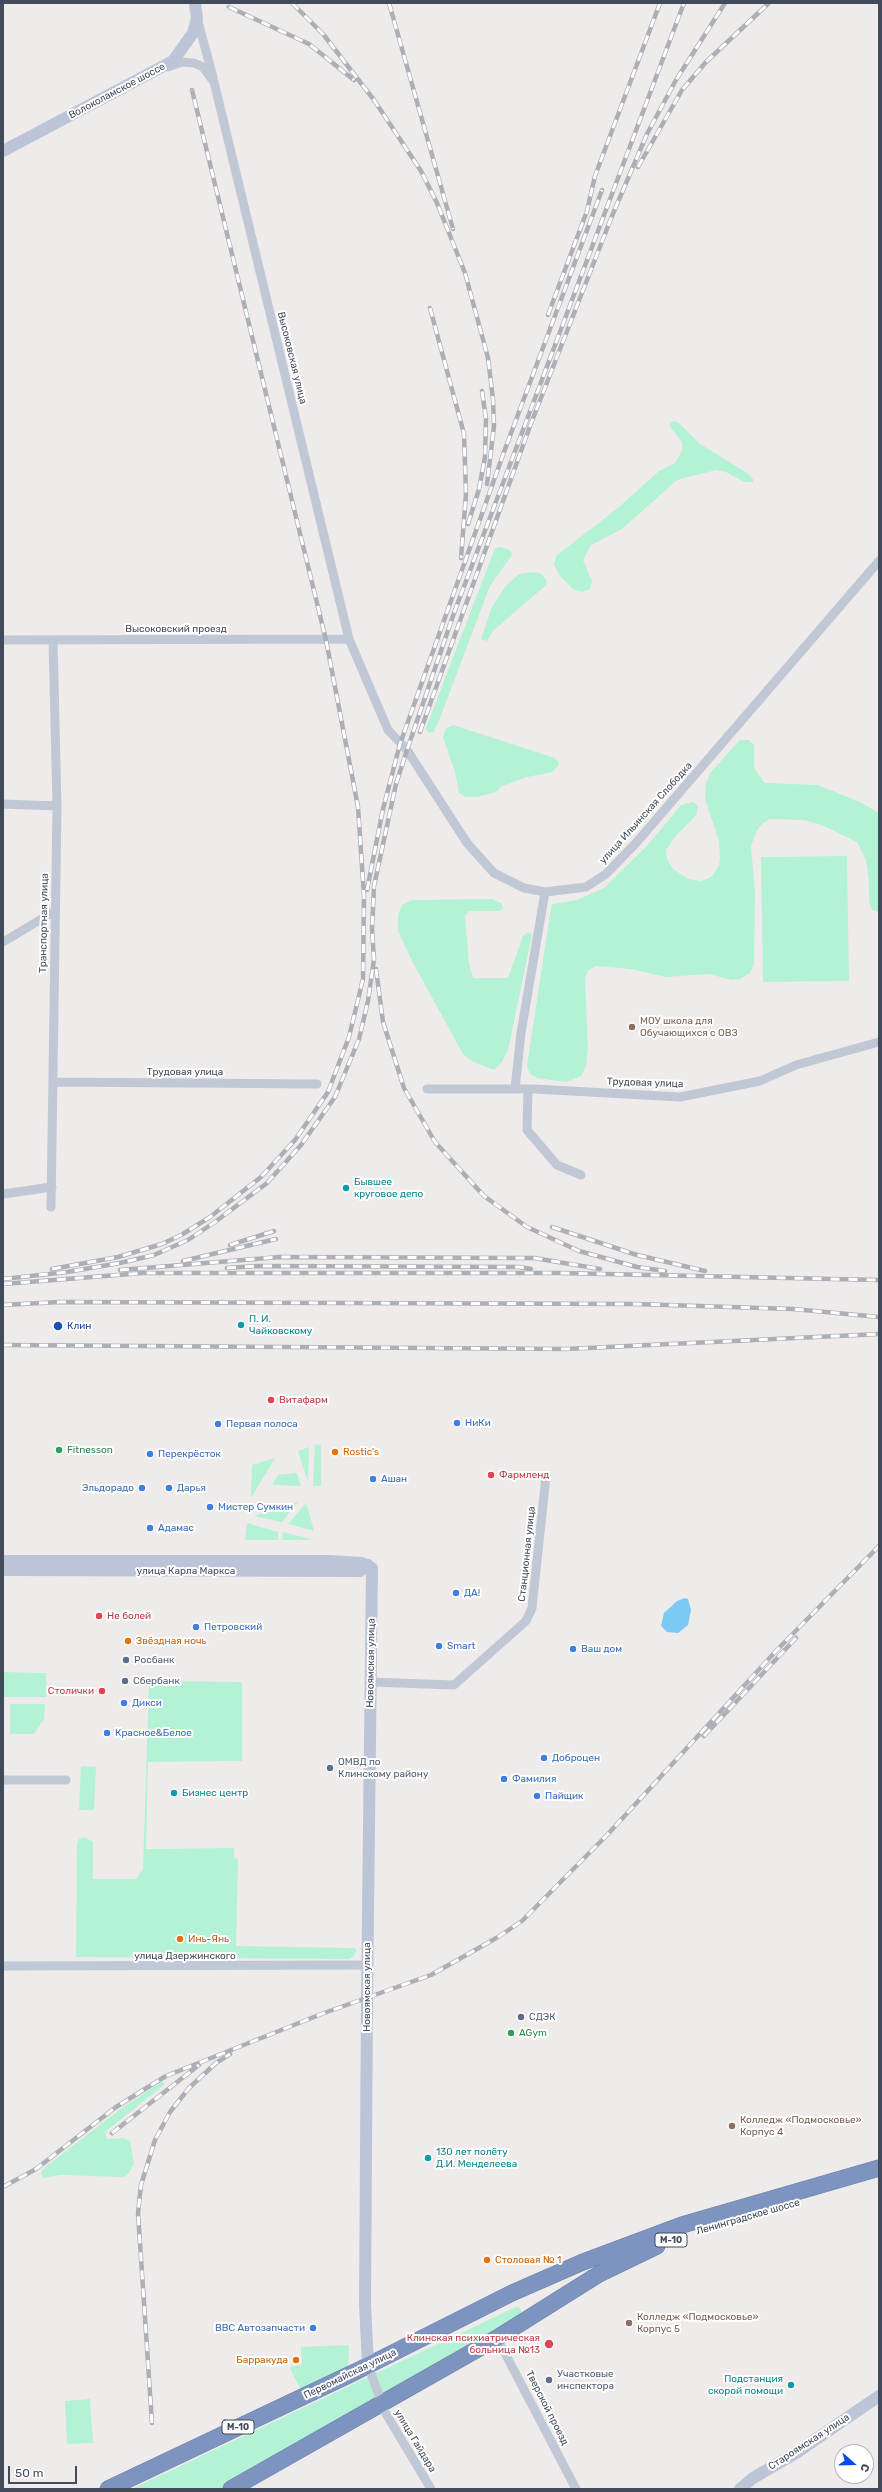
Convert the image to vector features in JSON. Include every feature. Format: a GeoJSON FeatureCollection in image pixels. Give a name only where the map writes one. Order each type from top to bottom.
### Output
{"type":"FeatureCollection","features":[{"type":"Feature","properties":{"kind":"highway","name":"Ленинградское шоссе"},"geometry":{"type":"LineString","coordinates":[[682,2225],[879,2168]]}},
{"type":"Feature","properties":{"kind":"highway","name":"Ленинградское шоссе"},"geometry":{"type":"LineString","coordinates":[[526,2320],[599,2274],[638,2253],[684,2236],[879,2180]]}},
{"type":"Feature","properties":{"kind":"highway","name":"Первомайская улица"},"geometry":{"type":"LineString","coordinates":[[108,2489],[368,2365],[512,2293],[583,2262],[682,2225]]}},
{"type":"Feature","properties":{"kind":"highway"},"geometry":{"type":"LineString","coordinates":[[512,2293],[528,2292],[537,2298],[538,2303],[526,2320]]}},
{"type":"Feature","properties":{"kind":"highway","name":"М-10"},"geometry":{"type":"LineString","coordinates":[[231,2489],[497,2338],[526,2320]]}},
{"type":"Feature","properties":{"kind":"street","name":"Волоколамское шоссе"},"geometry":{"type":"LineString","coordinates":[[3,151],[161,69],[173,61],[187,44],[193,33],[197,18],[195,3]]}},
{"type":"Feature","properties":{"kind":"street","name":"Высоковская улица"},"geometry":{"type":"LineString","coordinates":[[197,18],[214,82],[348,640],[388,730],[412,758]]}},
{"type":"Feature","properties":{"kind":"street","name":"Высоковская улица"},"geometry":{"type":"LineString","coordinates":[[161,69],[182,62],[194,63],[202,67],[214,82]]}},
{"type":"Feature","properties":{"kind":"street","name":"улица Ильинская Слободка"},"geometry":{"type":"LineString","coordinates":[[412,758],[467,843],[494,873],[524,888],[546,892],[586,887],[606,874],[636,843],[879,561]]}},
{"type":"Feature","properties":{"kind":"street","name":"Высоковский проезд"},"geometry":{"type":"LineString","coordinates":[[3,640],[348,640]]}},
{"type":"Feature","properties":{"kind":"street","name":"Транспортная улица"},"geometry":{"type":"LineString","coordinates":[[51,1207],[57,806],[53,640]]}},
{"type":"Feature","properties":{"kind":"street"},"geometry":{"type":"LineString","coordinates":[[3,804],[57,806]]}},
{"type":"Feature","properties":{"kind":"street"},"geometry":{"type":"LineString","coordinates":[[516,1088],[521,1033],[546,892]]}},
{"type":"Feature","properties":{"kind":"street"},"geometry":{"type":"LineString","coordinates":[[3,942],[56,911]]}},
{"type":"Feature","properties":{"kind":"street","name":"Трудовая улица"},"geometry":{"type":"LineString","coordinates":[[427,1089],[516,1088],[680,1097],[760,1081],[796,1065],[879,1042]]}},
{"type":"Feature","properties":{"kind":"street","name":"Трудовая улица"},"geometry":{"type":"LineString","coordinates":[[54,1082],[317,1084]]}},
{"type":"Feature","properties":{"kind":"street"},"geometry":{"type":"LineString","coordinates":[[528,1089],[527,1130],[557,1165],[581,1175]]}},
{"type":"Feature","properties":{"kind":"street"},"geometry":{"type":"LineString","coordinates":[[3,1194],[52,1187]]}},
{"type":"Feature","properties":{"kind":"street","name":"Станционная улица"},"geometry":{"type":"LineString","coordinates":[[370,1682],[454,1684],[526,1621],[532,1608],[546,1476]]}},
{"type":"Feature","properties":{"kind":"street","name":"улица Карла Маркса"},"geometry":{"type":"LineString","coordinates":[[3,1561],[330,1562],[362,1563],[370,1567]]}},
{"type":"Feature","properties":{"kind":"street","name":"Новоямская улица"},"geometry":{"type":"LineString","coordinates":[[370,1567],[365,2304],[368,2365],[382,2403]]}},
{"type":"Feature","properties":{"kind":"street","name":"улица Карла Маркса"},"geometry":{"type":"LineString","coordinates":[[3,1570],[360,1571],[370,1567]]}},
{"type":"Feature","properties":{"kind":"street"},"geometry":{"type":"LineString","coordinates":[[3,1780],[66,1780]]}},
{"type":"Feature","properties":{"kind":"street","name":"улица Дзержинского"},"geometry":{"type":"LineString","coordinates":[[3,1966],[355,1967],[368,1965]]}},
{"type":"Feature","properties":{"kind":"street","name":"Тверской проезд"},"geometry":{"type":"LineString","coordinates":[[497,2338],[576,2489]]}},
{"type":"Feature","properties":{"kind":"street","name":"Староямская улица"},"geometry":{"type":"LineString","coordinates":[[740,2489],[753,2478],[796,2453],[879,2396]]}},
{"type":"Feature","properties":{"kind":"street","name":"улица Гайдара"},"geometry":{"type":"LineString","coordinates":[[382,2403],[431,2489]]}},
{"type":"Feature","properties":{"kind":"green space"},"geometry":{"type":"Polygon","coordinates":[[[674,421],[679,423],[700,444],[747,473],[753,479],[753,482],[744,482],[726,472],[716,470],[677,480],[622,529],[591,545],[583,560],[592,581],[590,589],[582,592],[574,590],[559,575],[554,564],[556,556],[619,507],[659,471],[675,463],[682,451],[682,442],[670,427],[670,423],[674,421]]]}},
{"type":"Feature","properties":{"kind":"green space"},"geometry":{"type":"Polygon","coordinates":[[[501,547],[510,550],[512,555],[490,586],[440,718],[434,732],[428,733],[426,728],[495,548],[501,547]]]}},
{"type":"Feature","properties":{"kind":"green space"},"geometry":{"type":"Polygon","coordinates":[[[534,572],[542,574],[547,581],[546,585],[493,631],[487,641],[481,639],[492,607],[505,587],[519,574],[534,572]]]}},
{"type":"Feature","properties":{"kind":"green space"},"geometry":{"type":"Polygon","coordinates":[[[453,725],[555,758],[559,763],[553,772],[527,777],[502,786],[496,792],[477,797],[465,797],[459,793],[455,772],[443,737],[446,728],[453,725]]]}},
{"type":"Feature","properties":{"kind":"green space"},"geometry":{"type":"Polygon","coordinates":[[[740,740],[749,740],[754,745],[754,768],[765,783],[818,785],[860,802],[879,813],[879,912],[872,910],[869,901],[869,881],[866,860],[857,842],[822,825],[803,820],[770,819],[762,824],[756,832],[751,846],[755,892],[754,964],[750,973],[740,979],[732,980],[709,974],[666,977],[631,969],[595,966],[588,971],[585,978],[588,1048],[586,1066],[581,1076],[566,1082],[537,1078],[530,1074],[527,1066],[551,908],[553,904],[577,900],[604,888],[646,847],[681,805],[693,802],[698,806],[697,814],[675,837],[666,850],[667,859],[673,869],[688,879],[701,881],[711,877],[719,866],[720,858],[719,841],[705,799],[706,783],[710,773],[740,740]]]}},
{"type":"Feature","properties":{"kind":"green space"},"geometry":{"type":"Polygon","coordinates":[[[847,856],[849,981],[763,982],[761,857],[847,856]]]}},
{"type":"Feature","properties":{"kind":"green space"},"geometry":{"type":"Polygon","coordinates":[[[492,899],[501,903],[503,908],[500,911],[469,911],[465,916],[469,964],[473,978],[508,978],[523,936],[528,932],[532,935],[508,1050],[502,1062],[494,1070],[473,1062],[463,1054],[413,963],[398,931],[398,915],[402,905],[412,900],[492,899]]]}},
{"type":"Feature","properties":{"kind":"green space"},"geometry":{"type":"Polygon","coordinates":[[[315,1444],[321,1445],[321,1486],[313,1486],[315,1444]]]}},
{"type":"Feature","properties":{"kind":"green space"},"geometry":{"type":"Polygon","coordinates":[[[309,1447],[308,1482],[298,1451],[309,1447]]]}},
{"type":"Feature","properties":{"kind":"green space"},"geometry":{"type":"Polygon","coordinates":[[[275,1458],[251,1498],[252,1465],[275,1458]]]}},
{"type":"Feature","properties":{"kind":"green space"},"geometry":{"type":"Polygon","coordinates":[[[297,1473],[301,1486],[272,1485],[278,1475],[297,1473]]]}},
{"type":"Feature","properties":{"kind":"green space"},"geometry":{"type":"Polygon","coordinates":[[[298,1502],[282,1522],[254,1516],[298,1502]]]}},
{"type":"Feature","properties":{"kind":"green space"},"geometry":{"type":"Polygon","coordinates":[[[306,1503],[314,1531],[288,1524],[306,1503]]]}},
{"type":"Feature","properties":{"kind":"green space"},"geometry":{"type":"Polygon","coordinates":[[[247,1523],[278,1532],[278,1540],[245,1540],[247,1523]]]}},
{"type":"Feature","properties":{"kind":"green space"},"geometry":{"type":"Polygon","coordinates":[[[283,1532],[314,1540],[282,1540],[283,1532]]]}},
{"type":"Feature","properties":{"kind":"green space"},"geometry":{"type":"Polygon","coordinates":[[[3,1672],[46,1673],[46,1697],[3,1697],[3,1672]]]}},
{"type":"Feature","properties":{"kind":"green space"},"geometry":{"type":"Polygon","coordinates":[[[149,1681],[242,1682],[242,1761],[148,1762],[146,1849],[234,1848],[234,1858],[238,1859],[236,1946],[354,1948],[357,1950],[354,1956],[348,1959],[76,1957],[77,1843],[79,1839],[85,1837],[93,1842],[93,1879],[136,1879],[143,1869],[149,1681]]]}},
{"type":"Feature","properties":{"kind":"green space"},"geometry":{"type":"Polygon","coordinates":[[[10,1704],[45,1704],[44,1719],[34,1734],[10,1734],[10,1704]]]}},
{"type":"Feature","properties":{"kind":"green space"},"geometry":{"type":"Polygon","coordinates":[[[81,1766],[96,1767],[94,1810],[79,1810],[81,1766]]]}},
{"type":"Feature","properties":{"kind":"green space"},"geometry":{"type":"Polygon","coordinates":[[[161,2082],[164,2082],[164,2085],[105,2132],[107,2139],[123,2138],[130,2141],[134,2164],[128,2174],[124,2177],[61,2175],[43,2178],[41,2173],[43,2169],[119,2110],[161,2082]]]}},
{"type":"Feature","properties":{"kind":"green space"},"geometry":{"type":"Polygon","coordinates":[[[518,2306],[522,2312],[519,2317],[222,2489],[132,2489],[518,2306]]]}},
{"type":"Feature","properties":{"kind":"green space"},"geometry":{"type":"Polygon","coordinates":[[[349,2345],[348,2369],[301,2390],[290,2369],[292,2366],[302,2365],[301,2347],[349,2345]]]}},
{"type":"Feature","properties":{"kind":"green space"},"geometry":{"type":"Polygon","coordinates":[[[90,2399],[93,2443],[67,2444],[65,2401],[90,2399]]]}},
{"type":"Feature","properties":{"kind":"water"},"geometry":{"type":"Polygon","coordinates":[[[685,1598],[688,1599],[691,1610],[688,1625],[678,1633],[667,1632],[661,1626],[664,1613],[677,1601],[685,1598]]]}},
{"type":"Feature","properties":{"kind":"railway"},"geometry":{"type":"LineString","coordinates":[[292,3],[323,34],[374,100],[421,171],[437,203],[465,273],[488,358],[493,399],[494,426],[487,484]]}},
{"type":"Feature","properties":{"kind":"railway"},"geometry":{"type":"LineString","coordinates":[[389,3],[453,229]]}},
{"type":"Feature","properties":{"kind":"railway"},"geometry":{"type":"LineString","coordinates":[[548,315],[587,211],[595,176],[660,3]]}},
{"type":"Feature","properties":{"kind":"railway"},"geometry":{"type":"LineString","coordinates":[[3,1279],[67,1272],[120,1263],[154,1255],[188,1240],[215,1222],[267,1183],[301,1145],[335,1097],[359,1039],[368,1001],[374,959],[372,930],[374,886],[396,784],[454,613],[684,3]]}},
{"type":"Feature","properties":{"kind":"railway"},"geometry":{"type":"LineString","coordinates":[[420,732],[530,426],[612,216],[647,134],[676,80],[725,3]]}},
{"type":"Feature","properties":{"kind":"railway"},"geometry":{"type":"LineString","coordinates":[[638,167],[682,90],[706,62],[769,3]]}},
{"type":"Feature","properties":{"kind":"railway"},"geometry":{"type":"LineString","coordinates":[[229,7],[309,44],[354,80]]}},
{"type":"Feature","properties":{"kind":"railway"},"geometry":{"type":"LineString","coordinates":[[52,1269],[118,1257],[162,1244],[183,1234],[210,1217],[261,1177],[295,1140],[328,1092],[349,1037],[363,979],[364,896],[358,807],[326,640],[192,90]]}},
{"type":"Feature","properties":{"kind":"railway"},"geometry":{"type":"LineString","coordinates":[[367,890],[383,809],[400,744],[504,452],[602,190]]}},
{"type":"Feature","properties":{"kind":"railway"},"geometry":{"type":"LineString","coordinates":[[430,308],[464,434],[466,494],[461,558]]}},
{"type":"Feature","properties":{"kind":"railway"},"geometry":{"type":"LineString","coordinates":[[468,524],[479,489],[485,457],[486,419],[482,391]]}},
{"type":"Feature","properties":{"kind":"railway"},"geometry":{"type":"LineString","coordinates":[[376,969],[383,1022],[404,1088],[435,1142],[484,1196],[527,1227],[579,1251],[637,1267],[665,1271]]}},
{"type":"Feature","properties":{"kind":"railway"},"geometry":{"type":"LineString","coordinates":[[552,1227],[637,1255],[705,1271]]}},
{"type":"Feature","properties":{"kind":"railway"},"geometry":{"type":"LineString","coordinates":[[230,1245],[274,1231]]}},
{"type":"Feature","properties":{"kind":"railway"},"geometry":{"type":"LineString","coordinates":[[183,1261],[276,1239]]}},
{"type":"Feature","properties":{"kind":"railway"},"geometry":{"type":"LineString","coordinates":[[120,1270],[280,1257],[534,1258],[600,1269]]}},
{"type":"Feature","properties":{"kind":"railway"},"geometry":{"type":"LineString","coordinates":[[227,1268],[257,1266],[519,1267],[531,1269]]}},
{"type":"Feature","properties":{"kind":"railway"},"geometry":{"type":"LineString","coordinates":[[3,1284],[143,1273],[559,1273],[879,1280]]}},
{"type":"Feature","properties":{"kind":"railway"},"geometry":{"type":"LineString","coordinates":[[3,1305],[60,1302],[635,1304],[793,1309],[879,1317]]}},
{"type":"Feature","properties":{"kind":"railway"},"geometry":{"type":"LineString","coordinates":[[3,1345],[566,1349],[879,1334]]}},
{"type":"Feature","properties":{"kind":"railway"},"geometry":{"type":"LineString","coordinates":[[3,2187],[36,2169],[116,2107],[166,2076],[324,2013],[431,1975],[498,1937],[522,1921],[608,1834],[776,1651],[879,1546]]}},
{"type":"Feature","properties":{"kind":"railway"},"geometry":{"type":"LineString","coordinates":[[704,1736],[796,1638]]}},
{"type":"Feature","properties":{"kind":"railway"},"geometry":{"type":"LineString","coordinates":[[152,2423],[138,2213],[141,2185],[155,2140],[170,2112],[189,2088],[216,2063],[230,2054]]}},
{"type":"Feature","properties":{"kind":"railway"},"geometry":{"type":"LineString","coordinates":[[112,2133],[199,2065]]}},
{"type":"Feature","properties":{"kind":"place","name":"МОУ школа для Обучающихся с ОВЗ"},"geometry":{"type":"Point","coordinates":[632,1027]}},
{"type":"Feature","properties":{"kind":"place","name":"Бывшее круговое депо"},"geometry":{"type":"Point","coordinates":[346,1188]}},
{"type":"Feature","properties":{"kind":"place","name":"П. И. Чайковскому"},"geometry":{"type":"Point","coordinates":[241,1325]}},
{"type":"Feature","properties":{"kind":"place","name":"Клин"},"geometry":{"type":"Point","coordinates":[58,1326]}},
{"type":"Feature","properties":{"kind":"place","name":"Витафарм"},"geometry":{"type":"Point","coordinates":[271,1400]}},
{"type":"Feature","properties":{"kind":"place","name":"НиКи"},"geometry":{"type":"Point","coordinates":[457,1423]}},
{"type":"Feature","properties":{"kind":"place","name":"Первая полоса"},"geometry":{"type":"Point","coordinates":[218,1424]}},
{"type":"Feature","properties":{"kind":"place","name":"Fitnesson"},"geometry":{"type":"Point","coordinates":[59,1450]}},
{"type":"Feature","properties":{"kind":"place","name":"Rostic's"},"geometry":{"type":"Point","coordinates":[335,1452]}},
{"type":"Feature","properties":{"kind":"place","name":"Перекрёсток"},"geometry":{"type":"Point","coordinates":[150,1454]}},
{"type":"Feature","properties":{"kind":"place","name":"Фармленд"},"geometry":{"type":"Point","coordinates":[491,1475]}},
{"type":"Feature","properties":{"kind":"place","name":"Ашан"},"geometry":{"type":"Point","coordinates":[373,1479]}},
{"type":"Feature","properties":{"kind":"place","name":"Эльдорадо"},"geometry":{"type":"Point","coordinates":[142,1488]}},
{"type":"Feature","properties":{"kind":"place","name":"Дарья"},"geometry":{"type":"Point","coordinates":[169,1488]}},
{"type":"Feature","properties":{"kind":"place","name":"Мистер Сумкин"},"geometry":{"type":"Point","coordinates":[210,1507]}},
{"type":"Feature","properties":{"kind":"place","name":"Адамас"},"geometry":{"type":"Point","coordinates":[150,1528]}},
{"type":"Feature","properties":{"kind":"place","name":"ДА!"},"geometry":{"type":"Point","coordinates":[456,1593]}},
{"type":"Feature","properties":{"kind":"place","name":"Не болей"},"geometry":{"type":"Point","coordinates":[99,1616]}},
{"type":"Feature","properties":{"kind":"place","name":"Петровский"},"geometry":{"type":"Point","coordinates":[196,1627]}},
{"type":"Feature","properties":{"kind":"place","name":"Звёздная ночь"},"geometry":{"type":"Point","coordinates":[128,1641]}},
{"type":"Feature","properties":{"kind":"place","name":"Smart"},"geometry":{"type":"Point","coordinates":[439,1646]}},
{"type":"Feature","properties":{"kind":"place","name":"Ваш дом"},"geometry":{"type":"Point","coordinates":[573,1649]}},
{"type":"Feature","properties":{"kind":"place","name":"Росбанк"},"geometry":{"type":"Point","coordinates":[126,1660]}},
{"type":"Feature","properties":{"kind":"place","name":"Сбербанк"},"geometry":{"type":"Point","coordinates":[125,1681]}},
{"type":"Feature","properties":{"kind":"place","name":"Столички"},"geometry":{"type":"Point","coordinates":[102,1691]}},
{"type":"Feature","properties":{"kind":"place","name":"Дикси"},"geometry":{"type":"Point","coordinates":[124,1703]}},
{"type":"Feature","properties":{"kind":"place","name":"Красное&Белое"},"geometry":{"type":"Point","coordinates":[107,1733]}},
{"type":"Feature","properties":{"kind":"place","name":"Доброцен"},"geometry":{"type":"Point","coordinates":[544,1758]}},
{"type":"Feature","properties":{"kind":"place","name":"ОМВД по Клинскому району"},"geometry":{"type":"Point","coordinates":[330,1768]}},
{"type":"Feature","properties":{"kind":"place","name":"Фамилия"},"geometry":{"type":"Point","coordinates":[504,1779]}},
{"type":"Feature","properties":{"kind":"place","name":"Бизнес центр"},"geometry":{"type":"Point","coordinates":[174,1793]}},
{"type":"Feature","properties":{"kind":"place","name":"Пайщик"},"geometry":{"type":"Point","coordinates":[537,1796]}},
{"type":"Feature","properties":{"kind":"place","name":"Инь-Янь"},"geometry":{"type":"Point","coordinates":[180,1939]}},
{"type":"Feature","properties":{"kind":"place","name":"СДЭК"},"geometry":{"type":"Point","coordinates":[521,2017]}},
{"type":"Feature","properties":{"kind":"place","name":"AGym"},"geometry":{"type":"Point","coordinates":[511,2033]}},
{"type":"Feature","properties":{"kind":"place","name":"Колледж «Подмосковье» Корпус 4"},"geometry":{"type":"Point","coordinates":[732,2126]}},
{"type":"Feature","properties":{"kind":"place","name":"130 лет полёту Д.И. Менделеева"},"geometry":{"type":"Point","coordinates":[428,2158]}},
{"type":"Feature","properties":{"kind":"place","name":"Столовая № 1"},"geometry":{"type":"Point","coordinates":[487,2260]}},
{"type":"Feature","properties":{"kind":"place","name":"Колледж «Подмосковье» Корпус 5"},"geometry":{"type":"Point","coordinates":[629,2323]}},
{"type":"Feature","properties":{"kind":"place","name":"ВВС Автозапчасти"},"geometry":{"type":"Point","coordinates":[313,2328]}},
{"type":"Feature","properties":{"kind":"place","name":"Клинская психиатрическая больница №13"},"geometry":{"type":"Point","coordinates":[549,2344]}},
{"type":"Feature","properties":{"kind":"place","name":"Барракуда"},"geometry":{"type":"Point","coordinates":[296,2360]}},
{"type":"Feature","properties":{"kind":"place","name":"Участковые инспектора"},"geometry":{"type":"Point","coordinates":[549,2380]}},
{"type":"Feature","properties":{"kind":"place","name":"Подстанция скорой помощи"},"geometry":{"type":"Point","coordinates":[791,2385]}}]}
